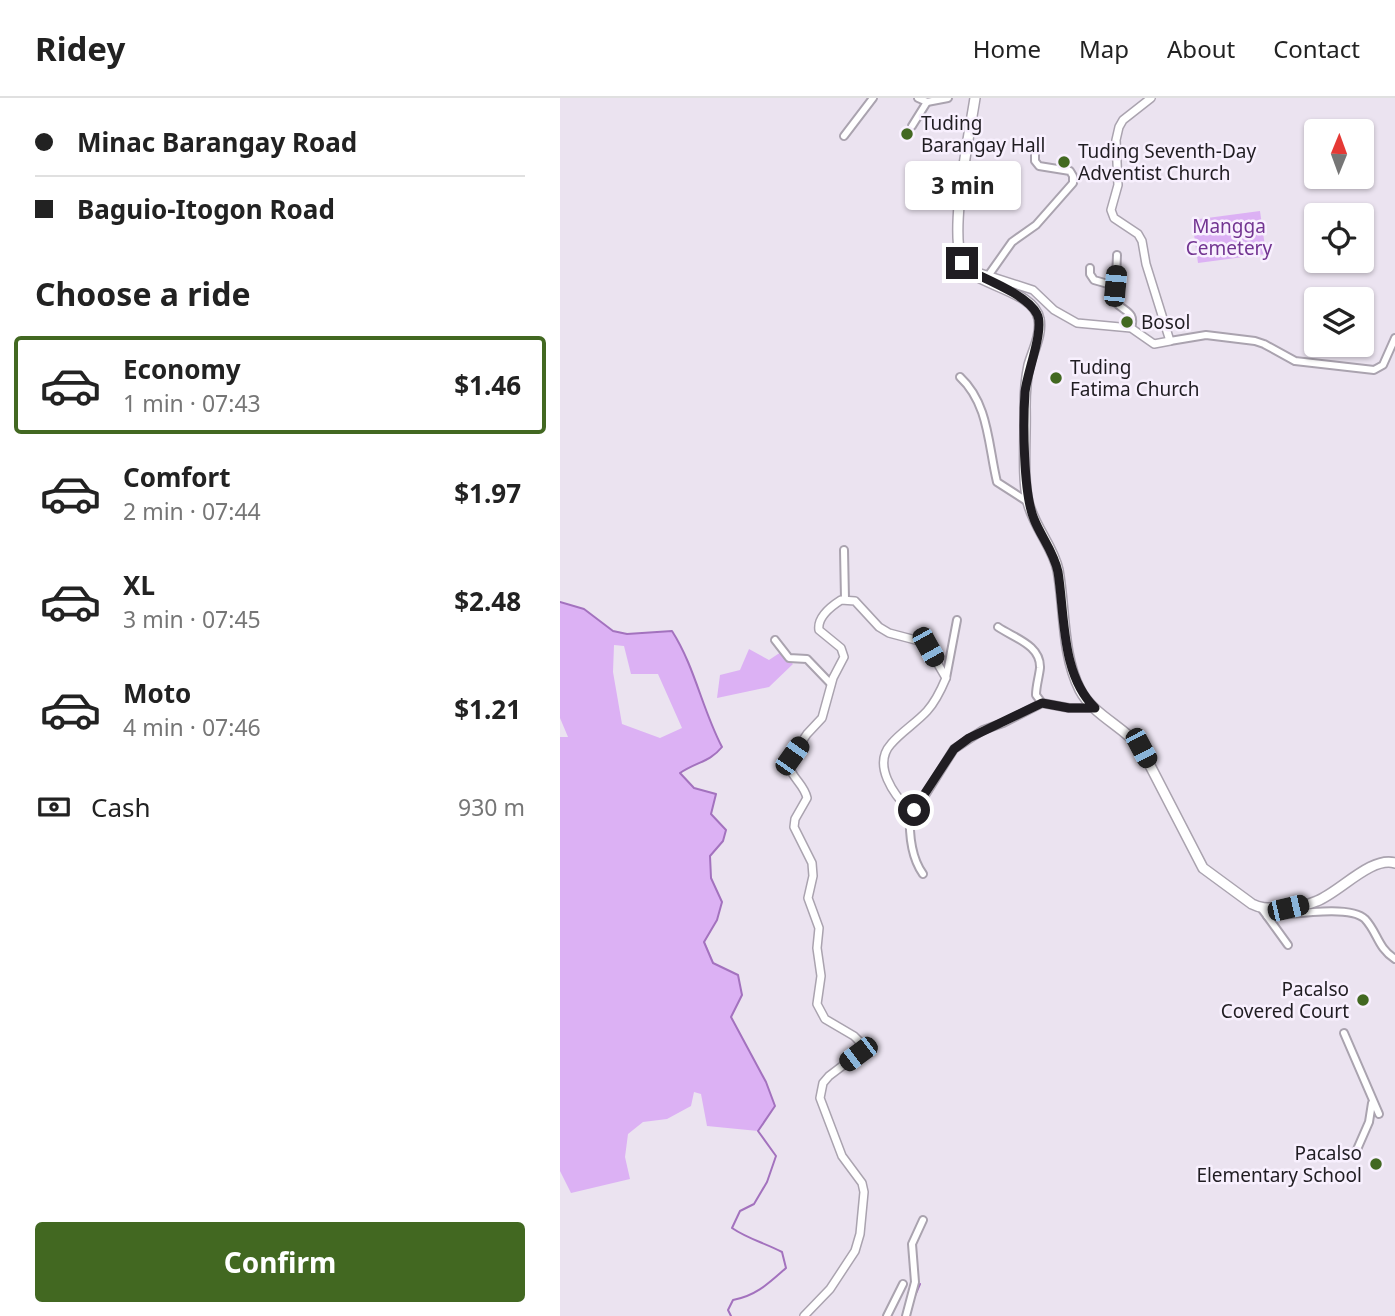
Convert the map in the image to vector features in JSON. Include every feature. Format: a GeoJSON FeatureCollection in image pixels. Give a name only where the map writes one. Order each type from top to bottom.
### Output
{"type":"FeatureCollection","features":[{"type":"Feature","properties":{"kind":"main road"},"geometry":{"type":"LineString","coordinates":[[975,98],[958,223],[960,256],[966,269],[1031,304],[1039,319],[1040,330],[1028,368],[1025,393],[1028,502],[1058,570],[1065,631],[1074,675],[1086,699],[1141,748],[1203,868],[1264,912],[1316,902],[1375,864],[1395,863]]}},
{"type":"Feature","properties":{"kind":"street"},"geometry":{"type":"LineString","coordinates":[[844,136],[873,98]]}},
{"type":"Feature","properties":{"kind":"street"},"geometry":{"type":"LineString","coordinates":[[918,98],[926,102],[948,98]]}},
{"type":"Feature","properties":{"kind":"street"},"geometry":{"type":"LineString","coordinates":[[1151,98],[1123,120],[1119,127],[1116,140],[1118,185],[1111,210],[1114,218],[1138,234],[1142,241],[1146,264],[1170,341]]}},
{"type":"Feature","properties":{"kind":"street"},"geometry":{"type":"LineString","coordinates":[[912,126],[926,102]]}},
{"type":"Feature","properties":{"kind":"street"},"geometry":{"type":"LineString","coordinates":[[988,276],[1012,242],[1036,225],[1073,183],[1070,171],[1039,166],[1035,161],[1035,153]]}},
{"type":"Feature","properties":{"kind":"street"},"geometry":{"type":"LineString","coordinates":[[1116,255],[1115,302],[1131,314],[1131,328]]}},
{"type":"Feature","properties":{"kind":"street"},"geometry":{"type":"LineString","coordinates":[[1090,268],[1094,280],[1115,286]]}},
{"type":"Feature","properties":{"kind":"street"},"geometry":{"type":"LineString","coordinates":[[966,269],[1033,290],[1065,318],[1077,323],[1131,328],[1154,344],[1206,335],[1255,341],[1295,361],[1374,370],[1383,365],[1395,338]]}},
{"type":"Feature","properties":{"kind":"street"},"geometry":{"type":"LineString","coordinates":[[960,377],[975,393],[985,420],[997,481],[1028,502]]}},
{"type":"Feature","properties":{"kind":"street"},"geometry":{"type":"LineString","coordinates":[[844,550],[845,599]]}},
{"type":"Feature","properties":{"kind":"street"},"geometry":{"type":"LineString","coordinates":[[804,1316],[830,1289],[855,1251],[860,1234],[864,1192],[862,1183],[842,1156],[820,1098],[823,1083],[858,1054],[860,1047],[854,1036],[825,1018],[817,1004],[821,976],[817,948],[819,929],[808,898],[813,863],[794,827],[795,819],[805,803],[806,793],[789,767],[792,756],[822,718],[831,684],[844,657],[841,648],[822,634],[818,627],[829,608],[845,599],[855,601],[889,634],[923,642],[946,678]]}},
{"type":"Feature","properties":{"kind":"street"},"geometry":{"type":"LineString","coordinates":[[922,874],[909,835],[910,811],[886,780],[885,755],[890,745],[927,712],[936,700],[946,678],[957,620]]}},
{"type":"Feature","properties":{"kind":"street"},"geometry":{"type":"LineString","coordinates":[[998,628],[1030,646],[1038,656],[1040,670],[1036,695],[1042,703]]}},
{"type":"Feature","properties":{"kind":"street"},"geometry":{"type":"LineString","coordinates":[[775,640],[789,658],[807,659],[831,684]]}},
{"type":"Feature","properties":{"kind":"street"},"geometry":{"type":"LineString","coordinates":[[910,811],[917,808],[954,749],[983,730],[1042,703],[1069,708],[1095,708]]}},
{"type":"Feature","properties":{"kind":"street"},"geometry":{"type":"LineString","coordinates":[[1264,912],[1288,945]]}},
{"type":"Feature","properties":{"kind":"street"},"geometry":{"type":"LineString","coordinates":[[1264,912],[1354,912],[1367,921],[1382,948],[1395,959]]}},
{"type":"Feature","properties":{"kind":"street"},"geometry":{"type":"LineString","coordinates":[[1343,1033],[1379,1114]]}},
{"type":"Feature","properties":{"kind":"street"},"geometry":{"type":"LineString","coordinates":[[1355,1154],[1369,1122],[1372,1103]]}},
{"type":"Feature","properties":{"kind":"street"},"geometry":{"type":"LineString","coordinates":[[906,1316],[915,1282],[912,1244],[923,1220]]}},
{"type":"Feature","properties":{"kind":"street"},"geometry":{"type":"LineString","coordinates":[[887,1316],[903,1284]]}},
{"type":"Feature","properties":{"kind":"green space","name":"Mangga Cemetery"},"geometry":{"type":"Polygon","coordinates":[[[1260,211],[1266,254],[1198,263],[1192,220],[1260,211]]]}},
{"type":"Feature","properties":{"kind":"green space"},"geometry":{"type":"Polygon","coordinates":[[[560,602],[584,609],[613,631],[627,634],[672,631],[687,659],[722,747],[712,756],[680,773],[694,788],[716,794],[711,814],[726,830],[723,841],[710,857],[711,878],[722,902],[717,920],[705,942],[714,963],[738,975],[742,995],[731,1017],[766,1082],[775,1106],[758,1131],[707,1126],[701,1094],[694,1092],[691,1106],[667,1119],[643,1122],[628,1134],[625,1157],[630,1179],[571,1193],[560,1171],[560,737],[568,737],[560,718],[560,602]],[[614,645],[613,672],[622,724],[660,738],[682,728],[658,674],[631,674],[624,646],[614,645]]]}},
{"type":"Feature","properties":{"kind":"green space"},"geometry":{"type":"Polygon","coordinates":[[[749,649],[769,660],[781,652],[793,664],[769,687],[717,698],[720,675],[740,670],[749,649]]]}},
{"type":"Feature","properties":{"kind":"waterway"},"geometry":{"type":"LineString","coordinates":[[560,602],[584,609],[613,631],[627,634],[672,631],[687,659],[722,747],[713,756],[680,773],[694,788],[716,794],[711,814],[726,830],[723,841],[710,856],[711,878],[722,902],[717,920],[704,942],[713,963],[738,975],[742,995],[731,1017],[766,1082],[775,1106],[758,1131],[776,1156],[767,1182],[754,1204],[740,1211],[732,1228],[782,1252],[786,1268],[755,1292],[733,1300],[728,1310],[731,1316]]}},
{"type":"Feature","properties":{"kind":"waterway"},"geometry":{"type":"LineString","coordinates":[[911,1305],[920,1284]]}},
{"type":"Feature","properties":{"kind":"place","name":"Tuding Barangay Hall"},"geometry":{"type":"Point","coordinates":[907,134]}},
{"type":"Feature","properties":{"kind":"place","name":"Tuding Seventh-Day Adventist Church"},"geometry":{"type":"Point","coordinates":[1064,162]}},
{"type":"Feature","properties":{"kind":"place","name":"Bosol"},"geometry":{"type":"Point","coordinates":[1127,322]}},
{"type":"Feature","properties":{"kind":"place","name":"Tuding Fatima Church"},"geometry":{"type":"Point","coordinates":[1056,378]}},
{"type":"Feature","properties":{"kind":"place","name":"Pacalso Covered Court"},"geometry":{"type":"Point","coordinates":[1363,1000]}},
{"type":"Feature","properties":{"kind":"place","name":"Pacalso Elementary School"},"geometry":{"type":"Point","coordinates":[1376,1164]}},
{"type":"Feature","properties":{"kind":"route"},"geometry":{"type":"LineString","coordinates":[[914,810],[954,749],[983,730],[1042,703],[1069,708],[1095,708],[1079,689],[1074,675],[1065,631],[1058,570],[1028,502],[1025,393],[1028,368],[1040,330],[1037,312],[1031,304],[966,269],[962,263]]}}]}
